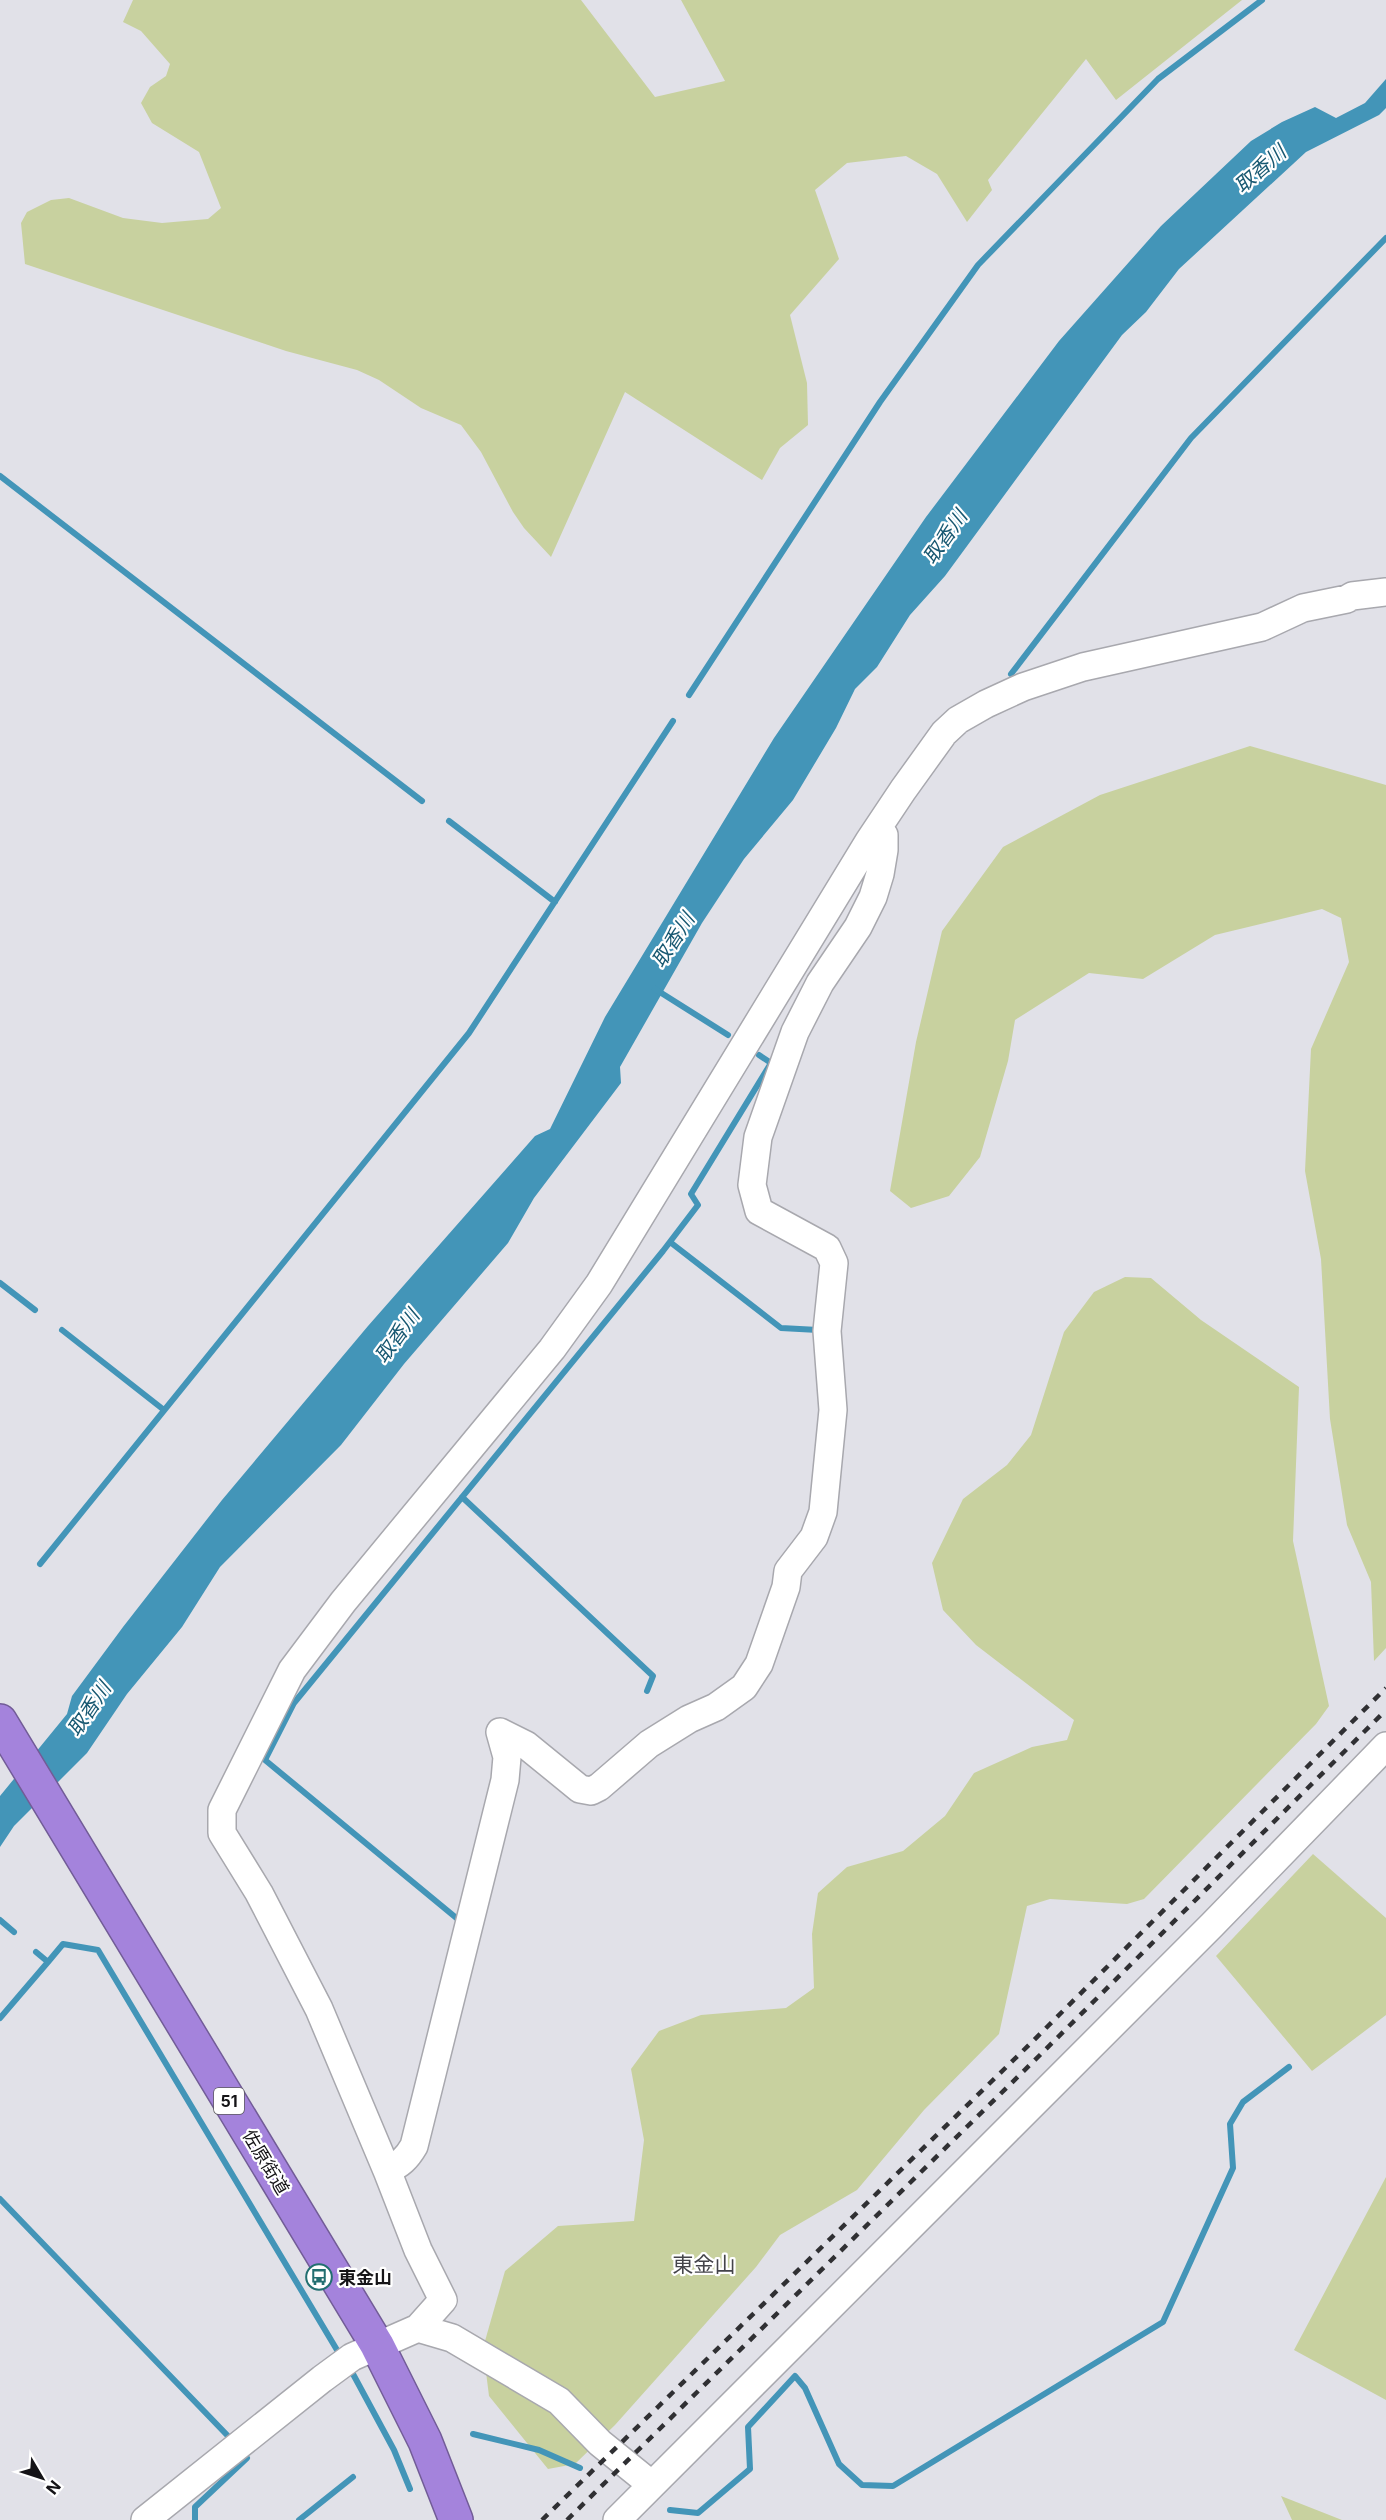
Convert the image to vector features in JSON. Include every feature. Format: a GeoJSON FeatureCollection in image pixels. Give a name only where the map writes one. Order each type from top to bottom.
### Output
{"type":"FeatureCollection","features":[{"type":"Feature","properties":{"kind":"highway","name":"佐原街道"},"geometry":{"type":"LineString","coordinates":[[0,1721],[377,2345],[425,2441],[456,2520]]}},
{"type":"Feature","properties":{"kind":"street"},"geometry":{"type":"LineString","coordinates":[[146,2520],[322,2379],[352,2357],[418,2328],[442,2300],[418,2250],[319,2009],[259,1893],[222,1833],[222,1810],[292,1670],[343,1602],[552,1349],[599,1284],[878,828],[944,733],[958,720],[986,704],[1023,687],[1083,667],[1262,627],[1303,608],[1352,596],[1386,592]]}},
{"type":"Feature","properties":{"kind":"street"},"geometry":{"type":"LineString","coordinates":[[387,2170],[397,2166],[408,2157],[414,2146],[505,1780],[507,1757],[500,1732],[526,1745],[580,1789],[591,1791],[599,1787],[650,1744],[689,1719],[716,1707],[744,1687],[759,1664],[786,1587],[788,1571],[814,1538],[823,1512],[833,1410],[827,1331],[834,1263],[827,1248],[759,1211],[752,1185],[758,1137],[795,1032],[820,983],[858,927],[873,897],[884,850],[884,835],[878,828]]}},
{"type":"Feature","properties":{"kind":"street"},"geometry":{"type":"LineString","coordinates":[[617,2520],[1203,1934],[1386,1746]]}},
{"type":"Feature","properties":{"kind":"street"},"geometry":{"type":"LineString","coordinates":[[418,2328],[452,2338],[559,2401],[600,2443],[652,2485]]}},
{"type":"Feature","properties":{"kind":"green space"},"geometry":{"type":"Polygon","coordinates":[[[133,0],[581,0],[655,97],[725,81],[681,0],[1242,0],[1116,100],[1086,59],[988,180],[992,190],[967,222],[937,174],[906,156],[847,163],[815,190],[839,259],[790,315],[807,383],[808,425],[780,448],[762,480],[625,392],[551,557],[524,528],[513,512],[481,452],[461,425],[421,408],[379,380],[357,370],[286,351],[25,264],[21,223],[27,212],[51,200],[69,198],[123,218],[162,223],[208,219],[221,208],[199,152],[152,123],[141,103],[150,87],[166,76],[170,64],[141,31],[123,22],[133,0]]]}},
{"type":"Feature","properties":{"kind":"green space"},"geometry":{"type":"Polygon","coordinates":[[[1250,746],[1386,785],[1386,1648],[1374,1661],[1371,1582],[1347,1525],[1330,1419],[1321,1259],[1305,1171],[1311,1049],[1349,962],[1341,918],[1322,909],[1215,935],[1143,979],[1089,973],[1015,1020],[1008,1061],[980,1157],[949,1196],[911,1208],[890,1191],[916,1042],[942,931],[1003,847],[1100,795],[1250,746]]]}},
{"type":"Feature","properties":{"kind":"green space"},"geometry":{"type":"Polygon","coordinates":[[[1125,1277],[1151,1278],[1201,1320],[1299,1387],[1293,1541],[1329,1706],[1316,1724],[1144,1899],[1127,1904],[1050,1899],[1027,1906],[999,2034],[924,2110],[857,2190],[780,2235],[756,2267],[615,2425],[575,2464],[548,2469],[489,2396],[483,2348],[505,2271],[558,2226],[634,2221],[644,2140],[631,2069],[659,2031],[701,2015],[786,2008],[814,1988],[812,1934],[818,1893],[847,1867],[903,1851],[945,1816],[974,1773],[1032,1747],[1067,1740],[1074,1720],[976,1645],[943,1610],[932,1563],[963,1499],[1007,1465],[1031,1435],[1064,1332],[1094,1292],[1125,1277]]]}},
{"type":"Feature","properties":{"kind":"green space"},"geometry":{"type":"Polygon","coordinates":[[[1313,1854],[1386,1918],[1386,2015],[1312,2071],[1216,1956],[1313,1854]]]}},
{"type":"Feature","properties":{"kind":"green space"},"geometry":{"type":"Polygon","coordinates":[[[1386,2177],[1386,2400],[1294,2350],[1386,2177]]]}},
{"type":"Feature","properties":{"kind":"green space"},"geometry":{"type":"Polygon","coordinates":[[[1281,2496],[1342,2520],[1292,2520],[1281,2496]]]}},
{"type":"Feature","properties":{"kind":"water","name":"取香川"},"geometry":{"type":"Polygon","coordinates":[[[1386,79],[1386,108],[1379,115],[1306,152],[1179,269],[1146,312],[1122,335],[945,576],[910,615],[877,667],[855,689],[836,728],[793,800],[744,859],[702,923],[620,1067],[621,1083],[534,1198],[508,1243],[404,1364],[341,1445],[220,1567],[182,1627],[127,1694],[87,1753],[14,1826],[0,1847],[0,1796],[67,1714],[72,1696],[123,1627],[222,1500],[368,1326],[535,1136],[550,1129],[605,1017],[774,738],[926,517],[1059,341],[1161,226],[1251,141],[1282,122],[1315,107],[1336,118],[1365,103],[1386,79]]]}},
{"type":"Feature","properties":{"kind":"waterway"},"geometry":{"type":"LineString","coordinates":[[689,695],[880,402],[978,265],[1158,79],[1262,0]]}},
{"type":"Feature","properties":{"kind":"waterway"},"geometry":{"type":"LineString","coordinates":[[1011,674],[1191,438],[1386,238]]}},
{"type":"Feature","properties":{"kind":"waterway"},"geometry":{"type":"LineString","coordinates":[[0,476],[422,801]]}},
{"type":"Feature","properties":{"kind":"waterway"},"geometry":{"type":"LineString","coordinates":[[40,1564],[469,1033],[673,721]]}},
{"type":"Feature","properties":{"kind":"waterway"},"geometry":{"type":"LineString","coordinates":[[449,821],[555,902]]}},
{"type":"Feature","properties":{"kind":"waterway"},"geometry":{"type":"LineString","coordinates":[[655,989],[728,1035]]}},
{"type":"Feature","properties":{"kind":"waterway"},"geometry":{"type":"LineString","coordinates":[[460,1921],[265,1760],[294,1703],[698,1205],[691,1194],[771,1063],[759,1055]]}},
{"type":"Feature","properties":{"kind":"waterway"},"geometry":{"type":"LineString","coordinates":[[670,1242],[781,1328],[818,1330]]}},
{"type":"Feature","properties":{"kind":"waterway"},"geometry":{"type":"LineString","coordinates":[[0,1283],[35,1310]]}},
{"type":"Feature","properties":{"kind":"waterway"},"geometry":{"type":"LineString","coordinates":[[62,1330],[164,1410]]}},
{"type":"Feature","properties":{"kind":"waterway"},"geometry":{"type":"LineString","coordinates":[[462,1497],[653,1676],[647,1691]]}},
{"type":"Feature","properties":{"kind":"waterway"},"geometry":{"type":"LineString","coordinates":[[0,1920],[14,1932]]}},
{"type":"Feature","properties":{"kind":"waterway"},"geometry":{"type":"LineString","coordinates":[[36,1952],[48,1962],[63,1944],[98,1950],[337,2350]]}},
{"type":"Feature","properties":{"kind":"waterway"},"geometry":{"type":"LineString","coordinates":[[0,2018],[48,1962]]}},
{"type":"Feature","properties":{"kind":"waterway"},"geometry":{"type":"LineString","coordinates":[[670,2510],[698,2513],[750,2469],[748,2427],[795,2376],[805,2388],[839,2464],[862,2485],[893,2486],[1163,2322],[1233,2168],[1230,2124],[1243,2102],[1289,2067]]}},
{"type":"Feature","properties":{"kind":"waterway"},"geometry":{"type":"LineString","coordinates":[[0,2199],[227,2435]]}},
{"type":"Feature","properties":{"kind":"waterway"},"geometry":{"type":"LineString","coordinates":[[353,2374],[394,2450],[410,2489]]}},
{"type":"Feature","properties":{"kind":"waterway"},"geometry":{"type":"LineString","coordinates":[[473,2434],[539,2450],[580,2468]]}},
{"type":"Feature","properties":{"kind":"waterway"},"geometry":{"type":"LineString","coordinates":[[195,2520],[195,2507],[247,2458]]}},
{"type":"Feature","properties":{"kind":"waterway"},"geometry":{"type":"LineString","coordinates":[[299,2520],[353,2477]]}},
{"type":"Feature","properties":{"kind":"railway"},"geometry":{"type":"LineString","coordinates":[[542,2520],[1033,2041],[1386,1688]]}},
{"type":"Feature","properties":{"kind":"railway"},"geometry":{"type":"LineString","coordinates":[[567,2520],[1042,2053],[1386,1710]]}},
{"type":"Feature","properties":{"kind":"place","name":"東金山"},"geometry":{"type":"Point","coordinates":[319,2277]}},
{"type":"Feature","properties":{"kind":"district","name":"東金山"},"geometry":{"type":"Point","coordinates":[704,2264]}}]}
